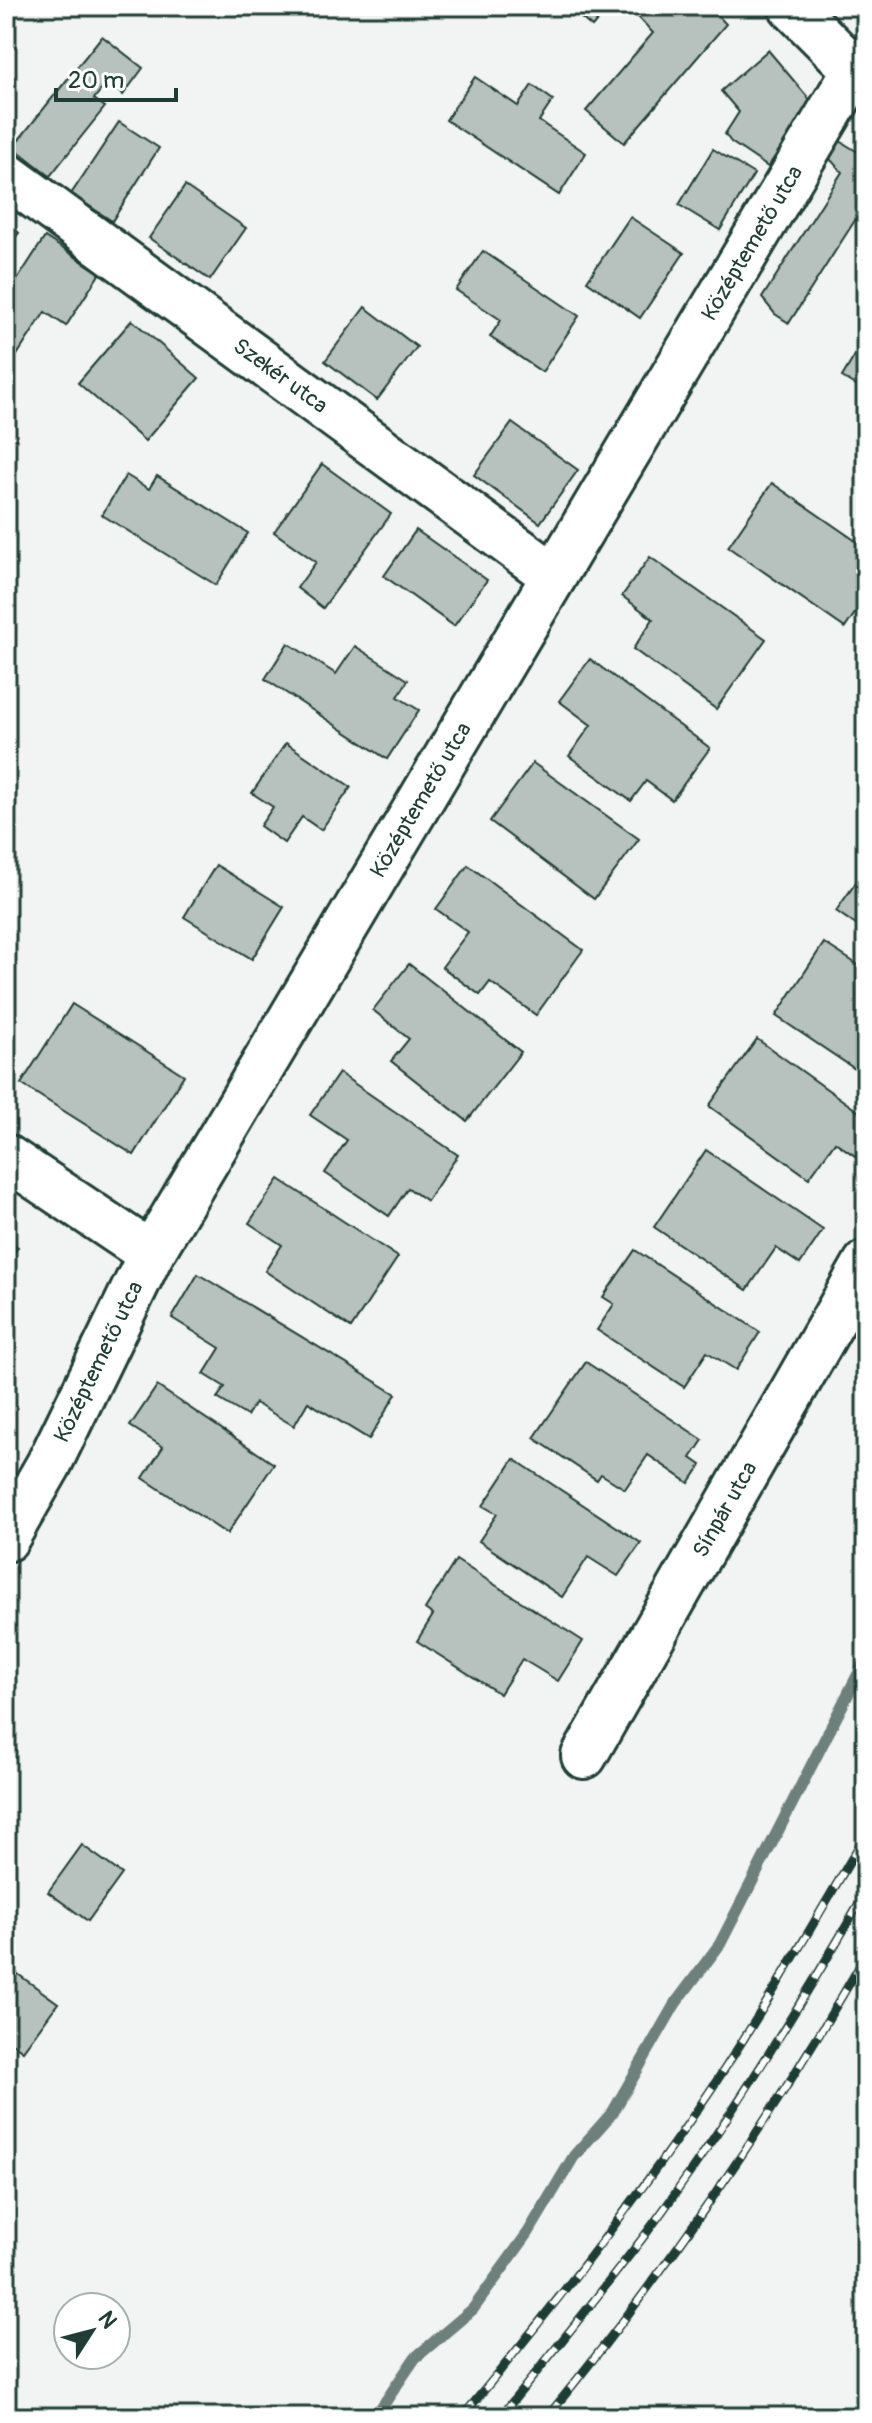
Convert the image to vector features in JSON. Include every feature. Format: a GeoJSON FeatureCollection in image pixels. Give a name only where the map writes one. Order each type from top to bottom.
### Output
{"type":"FeatureCollection","features":[{"type":"Feature","properties":{"kind":"street"},"geometry":{"type":"LineString","coordinates":[[791,6],[861,76]]}},
{"type":"Feature","properties":{"kind":"street","name":"Középtemető utca"},"geometry":{"type":"LineString","coordinates":[[6,1539],[49,1464],[151,1254],[554,576],[861,76]]}},
{"type":"Feature","properties":{"kind":"street","name":"Szekér utca"},"geometry":{"type":"LineString","coordinates":[[6,175],[554,576]]}},
{"type":"Feature","properties":{"kind":"street"},"geometry":{"type":"LineString","coordinates":[[6,1157],[151,1254]]}},
{"type":"Feature","properties":{"kind":"street","name":"Sínpár utca"},"geometry":{"type":"LineString","coordinates":[[584,1756],[866,1263]]}},
{"type":"Feature","properties":{"kind":"building"},"geometry":{"type":"Polygon","coordinates":[[[567,6],[610,6],[592,27],[567,6]]]}},
{"type":"Feature","properties":{"kind":"building"},"geometry":{"type":"Polygon","coordinates":[[[709,6],[726,24],[624,143],[586,111],[653,33],[630,8],[709,6]]]}},
{"type":"Feature","properties":{"kind":"building"},"geometry":{"type":"Polygon","coordinates":[[[102,36],[143,68],[123,95],[107,82],[94,99],[105,107],[50,176],[13,147],[102,36]]]}},
{"type":"Feature","properties":{"kind":"building"},"geometry":{"type":"Polygon","coordinates":[[[768,50],[811,101],[768,167],[731,142],[725,134],[739,112],[721,91],[768,50]]]}},
{"type":"Feature","properties":{"kind":"building"},"geometry":{"type":"Polygon","coordinates":[[[475,77],[518,106],[532,85],[553,100],[539,121],[586,153],[559,195],[446,120],[475,77]]]}},
{"type":"Feature","properties":{"kind":"building"},"geometry":{"type":"Polygon","coordinates":[[[119,122],[159,148],[112,221],[71,194],[119,122]]]}},
{"type":"Feature","properties":{"kind":"building"},"geometry":{"type":"Polygon","coordinates":[[[840,141],[866,157],[866,214],[861,211],[789,323],[775,314],[762,298],[842,172],[829,158],[840,141]]]}},
{"type":"Feature","properties":{"kind":"building"},"geometry":{"type":"Polygon","coordinates":[[[713,149],[754,174],[720,230],[679,205],[713,149]]]}},
{"type":"Feature","properties":{"kind":"building"},"geometry":{"type":"Polygon","coordinates":[[[185,186],[246,228],[210,280],[149,238],[185,186]]]}},
{"type":"Feature","properties":{"kind":"building"},"geometry":{"type":"Polygon","coordinates":[[[630,217],[684,253],[640,318],[587,281],[630,217]]]}},
{"type":"Feature","properties":{"kind":"building"},"geometry":{"type":"Polygon","coordinates":[[[6,222],[19,233],[6,249],[6,222]]]}},
{"type":"Feature","properties":{"kind":"building"},"geometry":{"type":"Polygon","coordinates":[[[45,237],[100,273],[66,326],[45,312],[8,369],[6,297],[45,237]]]}},
{"type":"Feature","properties":{"kind":"building"},"geometry":{"type":"Polygon","coordinates":[[[483,251],[579,316],[542,372],[490,337],[501,320],[456,290],[483,251]]]}},
{"type":"Feature","properties":{"kind":"building"},"geometry":{"type":"Polygon","coordinates":[[[365,307],[417,347],[377,400],[325,361],[365,307]]]}},
{"type":"Feature","properties":{"kind":"building"},"geometry":{"type":"Polygon","coordinates":[[[132,320],[199,378],[145,441],[78,383],[132,320]]]}},
{"type":"Feature","properties":{"kind":"building"},"geometry":{"type":"Polygon","coordinates":[[[866,337],[866,392],[842,377],[866,337]]]}},
{"type":"Feature","properties":{"kind":"building"},"geometry":{"type":"Polygon","coordinates":[[[512,423],[578,470],[540,523],[474,475],[512,423]]]}},
{"type":"Feature","properties":{"kind":"building"},"geometry":{"type":"Polygon","coordinates":[[[322,464],[391,514],[323,608],[297,588],[316,562],[274,532],[322,464]]]}},
{"type":"Feature","properties":{"kind":"building"},"geometry":{"type":"Polygon","coordinates":[[[126,475],[149,489],[157,476],[248,533],[216,585],[102,515],[126,475]]]}},
{"type":"Feature","properties":{"kind":"building"},"geometry":{"type":"Polygon","coordinates":[[[772,483],[866,548],[866,597],[845,628],[728,547],[772,483]]]}},
{"type":"Feature","properties":{"kind":"building"},"geometry":{"type":"Polygon","coordinates":[[[416,530],[487,580],[454,626],[384,576],[416,530]]]}},
{"type":"Feature","properties":{"kind":"building"},"geometry":{"type":"Polygon","coordinates":[[[650,557],[766,639],[716,709],[633,649],[653,619],[622,596],[650,557]]]}},
{"type":"Feature","properties":{"kind":"building"},"geometry":{"type":"Polygon","coordinates":[[[288,643],[336,674],[355,646],[408,680],[398,697],[419,710],[387,759],[265,679],[288,643]]]}},
{"type":"Feature","properties":{"kind":"building"},"geometry":{"type":"Polygon","coordinates":[[[590,659],[710,748],[672,800],[646,781],[631,801],[569,756],[591,725],[559,701],[590,659]]]}},
{"type":"Feature","properties":{"kind":"building"},"geometry":{"type":"Polygon","coordinates":[[[286,743],[351,787],[321,830],[302,817],[284,843],[260,826],[273,807],[252,793],[286,743]]]}},
{"type":"Feature","properties":{"kind":"building"},"geometry":{"type":"Polygon","coordinates":[[[533,763],[639,839],[594,899],[490,821],[533,763]]]}},
{"type":"Feature","properties":{"kind":"building"},"geometry":{"type":"Polygon","coordinates":[[[216,865],[284,907],[252,959],[184,917],[216,865]]]}},
{"type":"Feature","properties":{"kind":"building"},"geometry":{"type":"Polygon","coordinates":[[[468,865],[583,950],[536,1015],[490,982],[480,995],[442,967],[468,932],[436,909],[468,865]]]}},
{"type":"Feature","properties":{"kind":"building"},"geometry":{"type":"Polygon","coordinates":[[[866,868],[866,932],[836,911],[866,868]]]}},
{"type":"Feature","properties":{"kind":"building"},"geometry":{"type":"Polygon","coordinates":[[[824,943],[866,970],[866,1051],[855,1069],[776,1016],[824,943]]]}},
{"type":"Feature","properties":{"kind":"building"},"geometry":{"type":"Polygon","coordinates":[[[409,964],[521,1052],[467,1121],[391,1061],[409,1039],[373,1010],[409,964]]]}},
{"type":"Feature","properties":{"kind":"building"},"geometry":{"type":"Polygon","coordinates":[[[72,1004],[184,1075],[134,1155],[21,1084],[72,1004]]]}},
{"type":"Feature","properties":{"kind":"building"},"geometry":{"type":"Polygon","coordinates":[[[757,1039],[866,1117],[866,1147],[858,1158],[835,1142],[809,1178],[709,1106],[757,1039]]]}},
{"type":"Feature","properties":{"kind":"building"},"geometry":{"type":"Polygon","coordinates":[[[339,1073],[458,1155],[427,1201],[408,1188],[389,1216],[325,1173],[347,1140],[310,1115],[339,1073]]]}},
{"type":"Feature","properties":{"kind":"building"},"geometry":{"type":"Polygon","coordinates":[[[706,1150],[823,1230],[800,1264],[776,1248],[747,1290],[654,1227],[706,1150]]]}},
{"type":"Feature","properties":{"kind":"building"},"geometry":{"type":"Polygon","coordinates":[[[279,1179],[398,1257],[351,1328],[265,1271],[282,1245],[249,1223],[279,1179]]]}},
{"type":"Feature","properties":{"kind":"building"},"geometry":{"type":"Polygon","coordinates":[[[6,1239],[18,1247],[6,1265],[6,1239]]]}},
{"type":"Feature","properties":{"kind":"building"},"geometry":{"type":"Polygon","coordinates":[[[635,1250],[760,1332],[736,1370],[707,1352],[684,1387],[597,1330],[614,1304],[603,1297],[635,1250]]]}},
{"type":"Feature","properties":{"kind":"building"},"geometry":{"type":"Polygon","coordinates":[[[198,1274],[396,1394],[369,1439],[308,1402],[294,1426],[255,1403],[247,1416],[217,1398],[225,1387],[204,1374],[220,1348],[172,1318],[198,1274]]]}},
{"type":"Feature","properties":{"kind":"building"},"geometry":{"type":"Polygon","coordinates":[[[586,1362],[703,1440],[691,1458],[701,1465],[689,1483],[648,1455],[625,1489],[601,1474],[597,1480],[534,1438],[586,1362]]]}},
{"type":"Feature","properties":{"kind":"building"},"geometry":{"type":"Polygon","coordinates":[[[157,1386],[274,1464],[227,1534],[143,1478],[163,1447],[130,1426],[157,1386]]]}},
{"type":"Feature","properties":{"kind":"building"},"geometry":{"type":"Polygon","coordinates":[[[514,1459],[641,1543],[618,1576],[588,1557],[562,1597],[479,1541],[497,1514],[483,1506],[514,1459]]]}},
{"type":"Feature","properties":{"kind":"building"},"geometry":{"type":"Polygon","coordinates":[[[456,1560],[583,1641],[558,1681],[522,1659],[500,1694],[417,1641],[433,1615],[425,1609],[456,1560]]]}},
{"type":"Feature","properties":{"kind":"building"},"geometry":{"type":"Polygon","coordinates":[[[82,1845],[122,1874],[88,1921],[48,1892],[82,1845]]]}},
{"type":"Feature","properties":{"kind":"building"},"geometry":{"type":"Polygon","coordinates":[[[15,1972],[58,2003],[23,2051],[6,2039],[6,1985],[15,1972]]]}},
{"type":"Feature","properties":{"kind":"building"},"geometry":{"type":"Polygon","coordinates":[[[862,2400],[866,2406],[866,2417],[860,2417],[853,2406],[862,2400]]]}},
{"type":"Feature","properties":{"kind":"waterway"},"geometry":{"type":"LineString","coordinates":[[375,2417],[415,2358],[473,2309],[528,2233],[574,2156],[613,2112],[675,2004],[720,1944],[866,1659]]}},
{"type":"Feature","properties":{"kind":"railway"},"geometry":{"type":"LineString","coordinates":[[462,2417],[591,2256],[683,2131],[791,1962],[866,1834]]}},
{"type":"Feature","properties":{"kind":"railway"},"geometry":{"type":"LineString","coordinates":[[500,2417],[678,2190],[762,2064],[866,1892]]}},
{"type":"Feature","properties":{"kind":"railway"},"geometry":{"type":"LineString","coordinates":[[547,2417],[634,2307],[716,2193],[794,2075],[866,1955]]}}]}
